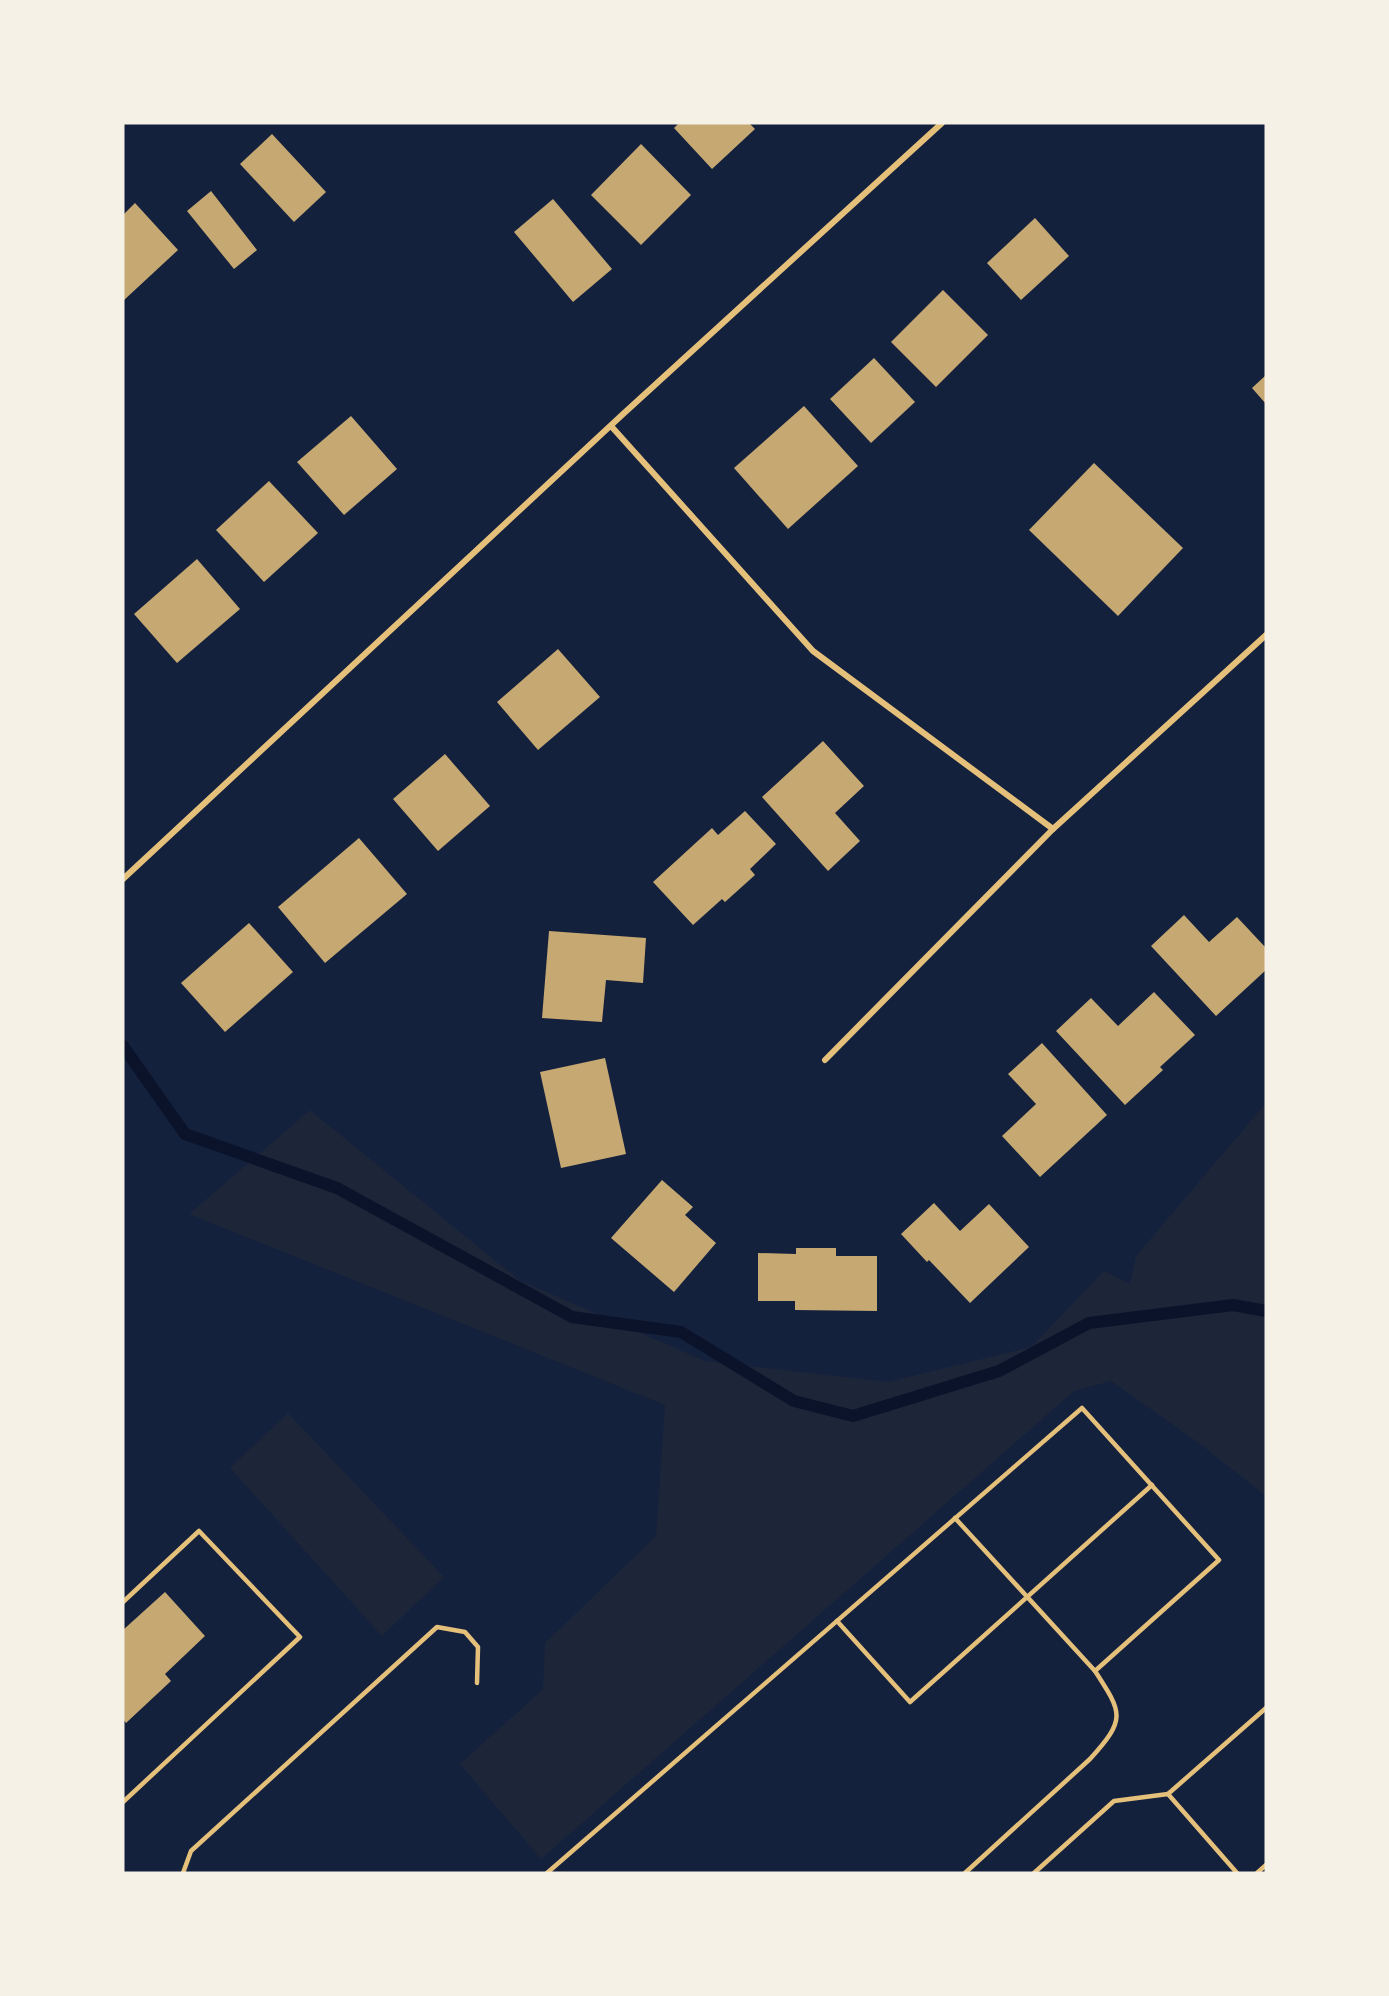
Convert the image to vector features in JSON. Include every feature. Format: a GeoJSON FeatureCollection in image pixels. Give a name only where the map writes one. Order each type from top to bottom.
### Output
{"type":"FeatureCollection","features":[{"type":"Feature","properties":{"kind":"street"},"geometry":{"type":"LineString","coordinates":[[123,879],[611,426],[942,123]]}},
{"type":"Feature","properties":{"kind":"street"},"geometry":{"type":"LineString","coordinates":[[611,426],[813,651],[1053,830]]}},
{"type":"Feature","properties":{"kind":"street"},"geometry":{"type":"LineString","coordinates":[[825,1060],[1053,830],[1266,635]]}},
{"type":"Feature","properties":{"kind":"lane"},"geometry":{"type":"LineString","coordinates":[[547,1873],[1082,1408],[1219,1560],[1095,1671]]}},
{"type":"Feature","properties":{"kind":"lane"},"geometry":{"type":"LineString","coordinates":[[837,1621],[910,1702],[1152,1485]]}},
{"type":"Feature","properties":{"kind":"lane"},"geometry":{"type":"LineString","coordinates":[[956,1518],[1095,1671],[1116,1702],[1116,1724],[1107,1741],[965,1873]]}},
{"type":"Feature","properties":{"kind":"lane"},"geometry":{"type":"LineString","coordinates":[[123,1602],[199,1531],[300,1637],[123,1802]]}},
{"type":"Feature","properties":{"kind":"lane"},"geometry":{"type":"LineString","coordinates":[[183,1873],[191,1851],[437,1627],[465,1632],[478,1647],[477,1683]]}},
{"type":"Feature","properties":{"kind":"lane"},"geometry":{"type":"LineString","coordinates":[[1034,1873],[1114,1801],[1168,1794],[1266,1708]]}},
{"type":"Feature","properties":{"kind":"lane"},"geometry":{"type":"LineString","coordinates":[[1168,1794],[1237,1873]]}},
{"type":"Feature","properties":{"kind":"lane"},"geometry":{"type":"LineString","coordinates":[[1257,1873],[1266,1865]]}},
{"type":"Feature","properties":{"kind":"shaded area"},"geometry":{"type":"Polygon","coordinates":[[[1266,1103],[1266,1496],[1200,1444],[1111,1381],[1074,1391],[541,1859],[460,1764],[543,1689],[545,1643],[656,1536],[665,1405],[189,1214],[310,1110],[519,1280],[705,1361],[888,1382],[1031,1347],[1104,1271],[1130,1284],[1136,1256],[1266,1103]]]}},
{"type":"Feature","properties":{"kind":"shaded area"},"geometry":{"type":"Polygon","coordinates":[[[288,1413],[444,1577],[382,1636],[230,1468],[288,1413]]]}},
{"type":"Feature","properties":{"kind":"building"},"geometry":{"type":"Polygon","coordinates":[[[679,123],[749,123],[755,129],[712,169],[674,128],[679,123]]]}},
{"type":"Feature","properties":{"kind":"building"},"geometry":{"type":"Polygon","coordinates":[[[272,134],[326,192],[294,222],[240,164],[272,134]]]}},
{"type":"Feature","properties":{"kind":"building"},"geometry":{"type":"Polygon","coordinates":[[[641,144],[691,195],[641,245],[591,195],[641,144]]]}},
{"type":"Feature","properties":{"kind":"building"},"geometry":{"type":"Polygon","coordinates":[[[211,191],[257,250],[234,269],[187,211],[211,191]]]}},
{"type":"Feature","properties":{"kind":"building"},"geometry":{"type":"Polygon","coordinates":[[[553,199],[612,269],[573,302],[514,232],[553,199]]]}},
{"type":"Feature","properties":{"kind":"building"},"geometry":{"type":"Polygon","coordinates":[[[135,203],[178,250],[123,301],[123,215],[135,203]]]}},
{"type":"Feature","properties":{"kind":"building"},"geometry":{"type":"Polygon","coordinates":[[[1035,218],[1069,256],[1021,300],[987,263],[1035,218]]]}},
{"type":"Feature","properties":{"kind":"building"},"geometry":{"type":"Polygon","coordinates":[[[943,290],[988,335],[936,387],[891,342],[943,290]]]}},
{"type":"Feature","properties":{"kind":"building"},"geometry":{"type":"Polygon","coordinates":[[[874,358],[915,402],[871,443],[830,399],[874,358]]]}},
{"type":"Feature","properties":{"kind":"building"},"geometry":{"type":"Polygon","coordinates":[[[1266,375],[1266,404],[1252,388],[1266,375]]]}},
{"type":"Feature","properties":{"kind":"building"},"geometry":{"type":"Polygon","coordinates":[[[804,406],[858,466],[788,529],[734,468],[804,406]]]}},
{"type":"Feature","properties":{"kind":"building"},"geometry":{"type":"Polygon","coordinates":[[[351,416],[397,469],[344,515],[297,462],[351,416]]]}},
{"type":"Feature","properties":{"kind":"building"},"geometry":{"type":"Polygon","coordinates":[[[1094,463],[1183,548],[1118,616],[1029,530],[1094,463]]]}},
{"type":"Feature","properties":{"kind":"building"},"geometry":{"type":"Polygon","coordinates":[[[269,481],[318,533],[264,582],[216,530],[269,481]]]}},
{"type":"Feature","properties":{"kind":"building"},"geometry":{"type":"Polygon","coordinates":[[[197,559],[240,609],[177,663],[134,614],[197,559]]]}},
{"type":"Feature","properties":{"kind":"building"},"geometry":{"type":"Polygon","coordinates":[[[558,649],[600,697],[538,750],[497,702],[558,649]]]}},
{"type":"Feature","properties":{"kind":"building"},"geometry":{"type":"Polygon","coordinates":[[[823,741],[864,786],[835,813],[860,841],[828,871],[762,797],[823,741]]]}},
{"type":"Feature","properties":{"kind":"building"},"geometry":{"type":"Polygon","coordinates":[[[445,754],[490,806],[438,851],[393,799],[445,754]]]}},
{"type":"Feature","properties":{"kind":"building"},"geometry":{"type":"Polygon","coordinates":[[[745,811],[776,844],[750,869],[755,875],[725,902],[722,899],[693,925],[653,882],[712,828],[718,835],[745,811]]]}},
{"type":"Feature","properties":{"kind":"building"},"geometry":{"type":"Polygon","coordinates":[[[359,838],[407,894],[325,963],[278,907],[359,838]]]}},
{"type":"Feature","properties":{"kind":"building"},"geometry":{"type":"Polygon","coordinates":[[[1184,915],[1209,942],[1237,917],[1266,948],[1266,970],[1216,1016],[1151,946],[1184,915]]]}},
{"type":"Feature","properties":{"kind":"building"},"geometry":{"type":"Polygon","coordinates":[[[249,923],[293,972],[225,1032],[181,983],[249,923]]]}},
{"type":"Feature","properties":{"kind":"building"},"geometry":{"type":"Polygon","coordinates":[[[549,931],[646,938],[643,983],[606,980],[602,1022],[542,1018],[549,931]]]}},
{"type":"Feature","properties":{"kind":"building"},"geometry":{"type":"Polygon","coordinates":[[[1154,992],[1195,1035],[1160,1067],[1163,1070],[1125,1105],[1056,1031],[1091,998],[1118,1026],[1154,992]]]}},
{"type":"Feature","properties":{"kind":"building"},"geometry":{"type":"Polygon","coordinates":[[[1042,1043],[1107,1115],[1040,1177],[1002,1136],[1036,1104],[1008,1074],[1042,1043]]]}},
{"type":"Feature","properties":{"kind":"building"},"geometry":{"type":"Polygon","coordinates":[[[605,1058],[626,1154],[561,1168],[540,1072],[605,1058]]]}},
{"type":"Feature","properties":{"kind":"building"},"geometry":{"type":"Polygon","coordinates":[[[662,1180],[693,1207],[685,1215],[716,1243],[674,1292],[611,1238],[662,1180]]]}},
{"type":"Feature","properties":{"kind":"building"},"geometry":{"type":"Polygon","coordinates":[[[934,1203],[960,1231],[989,1204],[1029,1247],[970,1303],[901,1234],[934,1203]]]}},
{"type":"Feature","properties":{"kind":"building"},"geometry":{"type":"Polygon","coordinates":[[[796,1248],[836,1248],[836,1256],[877,1256],[877,1311],[795,1310],[795,1301],[758,1301],[758,1253],[796,1254],[796,1248]]]}},
{"type":"Feature","properties":{"kind":"building"},"geometry":{"type":"Polygon","coordinates":[[[165,1592],[205,1636],[165,1674],[171,1681],[126,1723],[123,1719],[123,1630],[165,1592]]]}},
{"type":"Feature","properties":{"kind":"waterway"},"geometry":{"type":"LineString","coordinates":[[123,1046],[185,1134],[337,1188],[572,1317],[681,1332],[794,1401],[853,1416],[999,1371],[1089,1323],[1233,1305],[1266,1311]]}}]}
